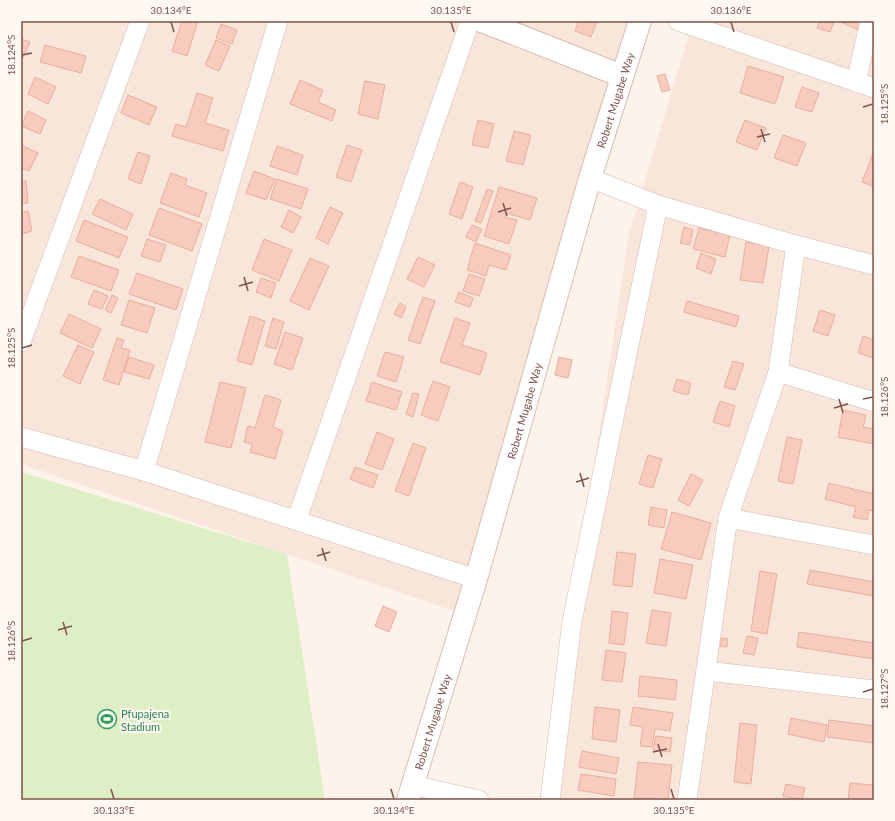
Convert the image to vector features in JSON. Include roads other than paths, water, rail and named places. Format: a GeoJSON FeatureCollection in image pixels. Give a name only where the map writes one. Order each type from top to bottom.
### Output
{"type":"FeatureCollection","features":[{"type":"Feature","properties":{"kind":"street"},"geometry":{"type":"LineString","coordinates":[[21,342],[140,21]]}},
{"type":"Feature","properties":{"kind":"street"},"geometry":{"type":"LineString","coordinates":[[144,470],[278,21]]}},
{"type":"Feature","properties":{"kind":"street"},"geometry":{"type":"LineString","coordinates":[[297,520],[470,21]]}},
{"type":"Feature","properties":{"kind":"street"},"geometry":{"type":"LineString","coordinates":[[482,21],[622,76]]}},
{"type":"Feature","properties":{"kind":"street","name":"Robert Mugabe Way"},"geometry":{"type":"LineString","coordinates":[[410,793],[476,579],[590,178],[640,21]]}},
{"type":"Feature","properties":{"kind":"street"},"geometry":{"type":"LineString","coordinates":[[678,21],[728,28],[856,82],[874,88]]}},
{"type":"Feature","properties":{"kind":"street"},"geometry":{"type":"LineString","coordinates":[[856,82],[870,21]]}},
{"type":"Feature","properties":{"kind":"street"},"geometry":{"type":"LineString","coordinates":[[590,178],[658,205],[796,245],[874,265]]}},
{"type":"Feature","properties":{"kind":"street"},"geometry":{"type":"LineString","coordinates":[[550,800],[572,621],[658,205]]}},
{"type":"Feature","properties":{"kind":"street"},"geometry":{"type":"LineString","coordinates":[[687,800],[728,518],[778,372],[796,245]]}},
{"type":"Feature","properties":{"kind":"street"},"geometry":{"type":"LineString","coordinates":[[778,372],[874,402]]}},
{"type":"Feature","properties":{"kind":"street"},"geometry":{"type":"LineString","coordinates":[[21,436],[144,470],[476,579]]}},
{"type":"Feature","properties":{"kind":"street"},"geometry":{"type":"LineString","coordinates":[[728,518],[874,545]]}},
{"type":"Feature","properties":{"kind":"street"},"geometry":{"type":"LineString","coordinates":[[706,671],[874,690]]}},
{"type":"Feature","properties":{"kind":"street"},"geometry":{"type":"LineString","coordinates":[[410,793],[479,800]]}},
{"type":"Feature","properties":{"kind":"place","name":"Pfupajena Stadium"},"geometry":{"type":"Point","coordinates":[107,719]}}]}
